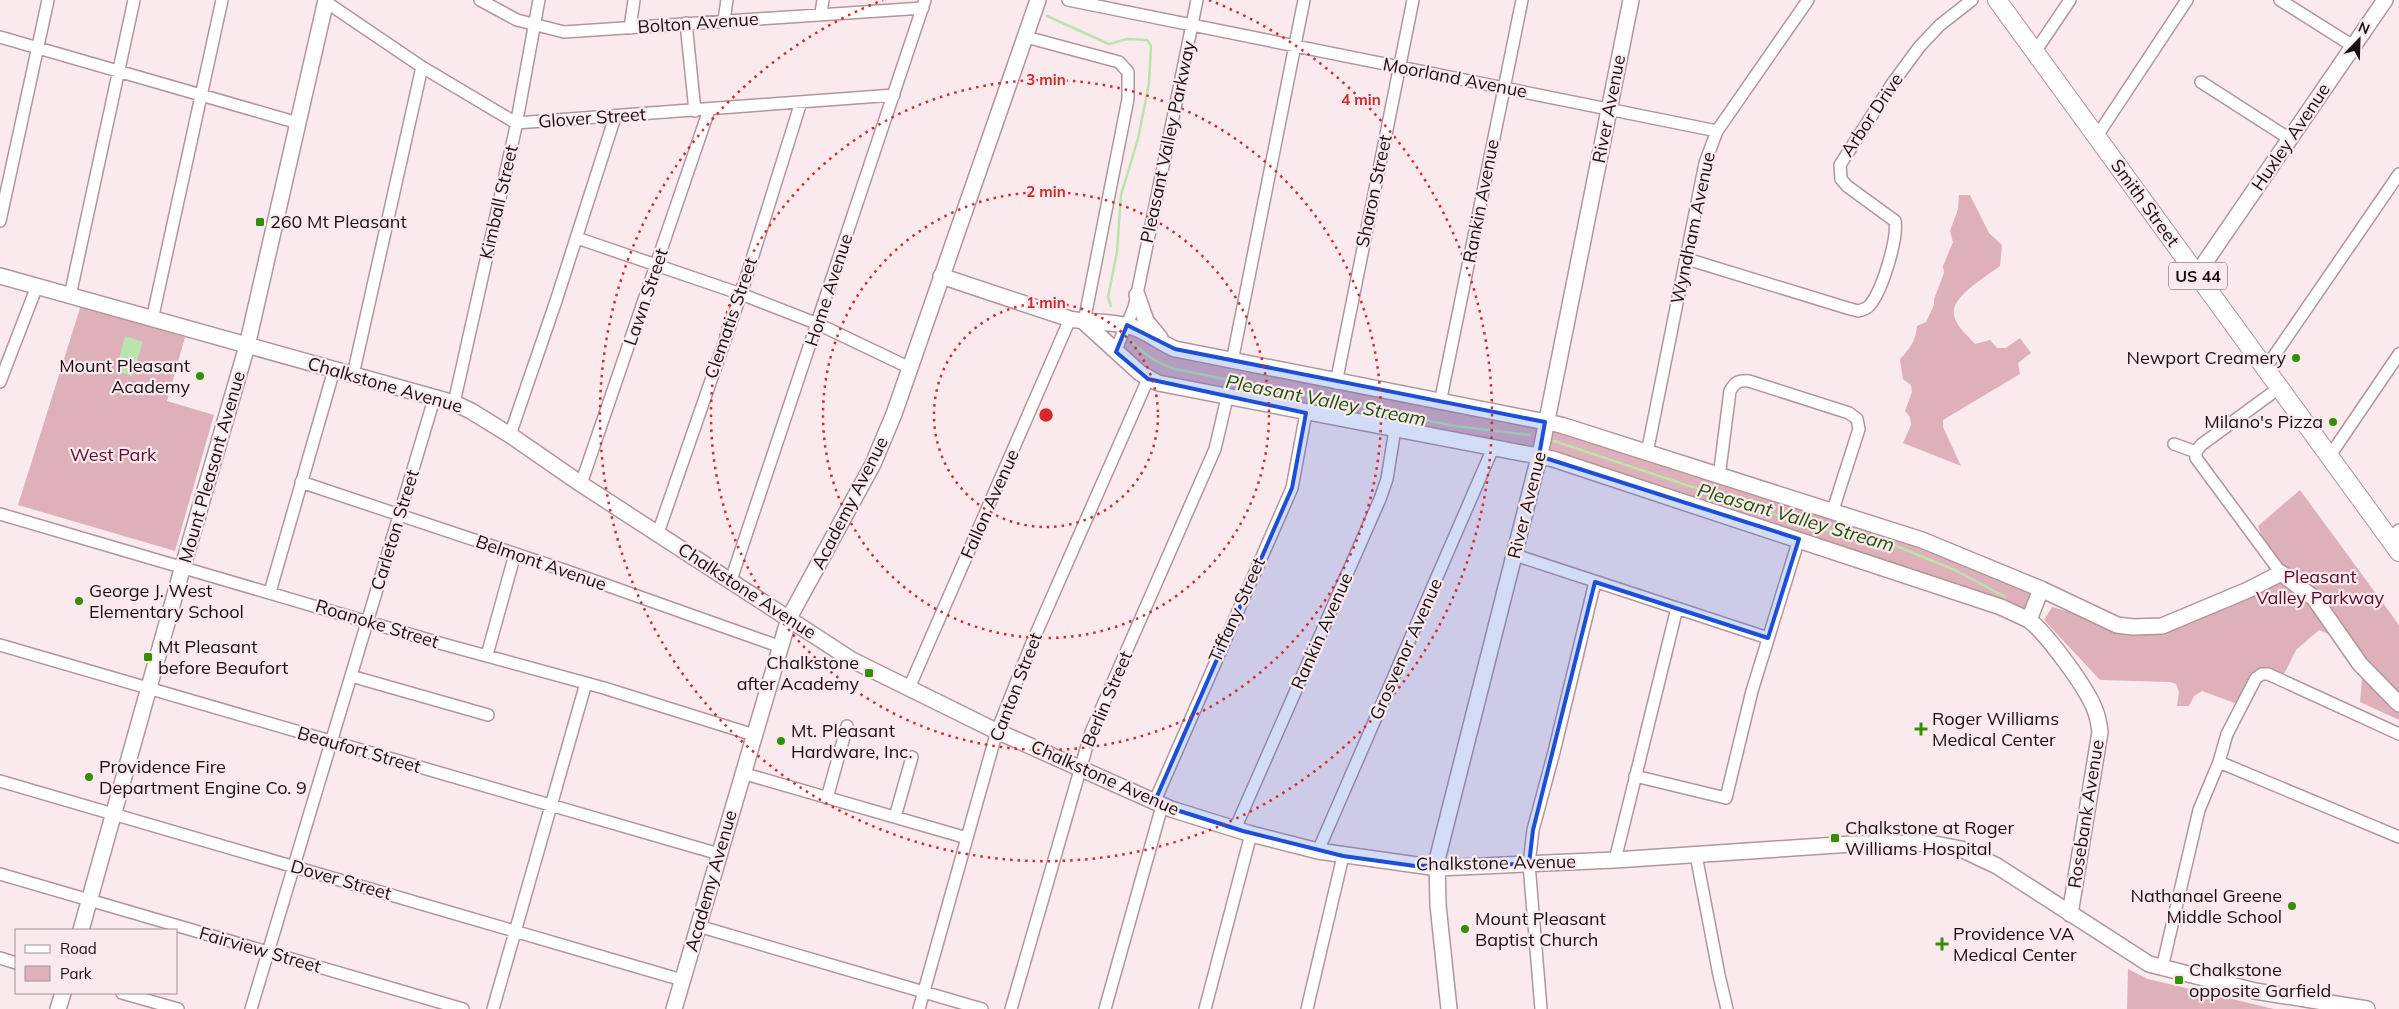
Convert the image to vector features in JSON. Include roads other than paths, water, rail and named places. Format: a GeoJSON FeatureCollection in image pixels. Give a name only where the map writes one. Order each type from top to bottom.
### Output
{"type":"FeatureCollection","features":[{"type":"Feature","properties":{"kind":"main road","name":"Smith Street"},"geometry":{"type":"LineString","coordinates":[[1997,0],[2328,457],[2396,540]]}},
{"type":"Feature","properties":{"kind":"street"},"geometry":{"type":"LineString","coordinates":[[0,221],[48,0]]}},
{"type":"Feature","properties":{"kind":"street"},"geometry":{"type":"LineString","coordinates":[[70,296],[134,0]]}},
{"type":"Feature","properties":{"kind":"street"},"geometry":{"type":"LineString","coordinates":[[152,320],[222,0]]}},
{"type":"Feature","properties":{"kind":"street","name":"Bolton Avenue"},"geometry":{"type":"LineString","coordinates":[[480,0],[506,16],[535,26],[564,32],[924,4]]}},
{"type":"Feature","properties":{"kind":"street","name":"Kimball Street"},"geometry":{"type":"LineString","coordinates":[[454,402],[516,124],[535,26],[538,0]]}},
{"type":"Feature","properties":{"kind":"street"},"geometry":{"type":"LineString","coordinates":[[630,28],[634,0]]}},
{"type":"Feature","properties":{"kind":"street"},"geometry":{"type":"LineString","coordinates":[[724,20],[727,0]]}},
{"type":"Feature","properties":{"kind":"street"},"geometry":{"type":"LineString","coordinates":[[822,13],[823,0]]}},
{"type":"Feature","properties":{"kind":"street","name":"Academy Avenue"},"geometry":{"type":"LineString","coordinates":[[674,1009],[789,618],[873,464],[910,368],[1038,0]]}},
{"type":"Feature","properties":{"kind":"street","name":"Pleasant Valley Parkway"},"geometry":{"type":"LineString","coordinates":[[1068,0],[1192,26],[1137,295],[1116,352]]}},
{"type":"Feature","properties":{"kind":"street"},"geometry":{"type":"LineString","coordinates":[[1192,26],[1196,0]]}},
{"type":"Feature","properties":{"kind":"street"},"geometry":{"type":"LineString","coordinates":[[1232,362],[1304,0]]}},
{"type":"Feature","properties":{"kind":"street","name":"Sharon Street"},"geometry":{"type":"LineString","coordinates":[[1336,383],[1413,0]]}},
{"type":"Feature","properties":{"kind":"street","name":"Rankin Avenue"},"geometry":{"type":"LineString","coordinates":[[1440,403],[1522,0]]}},
{"type":"Feature","properties":{"kind":"street","name":"River Avenue"},"geometry":{"type":"LineString","coordinates":[[1449,1009],[1438,905],[1437,860],[1539,456],[1631,0]]}},
{"type":"Feature","properties":{"kind":"street","name":"Wyndham Avenue"},"geometry":{"type":"LineString","coordinates":[[1647,453],[1705,163],[1717,131],[1808,0]]}},
{"type":"Feature","properties":{"kind":"street","name":"Arbor Drive"},"geometry":{"type":"LineString","coordinates":[[1687,259],[1858,311],[1870,305],[1875,297],[1896,237],[1895,221],[1847,186],[1841,179],[1840,165],[1887,92],[1920,46],[1940,25],[1972,0]]}},
{"type":"Feature","properties":{"kind":"street"},"geometry":{"type":"LineString","coordinates":[[2035,52],[2070,0]]}},
{"type":"Feature","properties":{"kind":"street"},"geometry":{"type":"LineString","coordinates":[[2097,136],[2187,0]]}},
{"type":"Feature","properties":{"kind":"street"},"geometry":{"type":"LineString","coordinates":[[2280,0],[2353,46]]}},
{"type":"Feature","properties":{"kind":"street","name":"Huxley Avenue"},"geometry":{"type":"LineString","coordinates":[[2197,274],[2385,0]]}},
{"type":"Feature","properties":{"kind":"street","name":"Glover Street"},"geometry":{"type":"LineString","coordinates":[[326,1],[422,67],[516,124],[613,115],[615,117],[894,95]]}},
{"type":"Feature","properties":{"kind":"street","name":"Mount Pleasant Avenue"},"geometry":{"type":"LineString","coordinates":[[80,929],[182,566],[248,346],[326,1]]}},
{"type":"Feature","properties":{"kind":"street","name":"Home Avenue"},"geometry":{"type":"LineString","coordinates":[[731,580],[924,4]]}},
{"type":"Feature","properties":{"kind":"street"},"geometry":{"type":"LineString","coordinates":[[686,23],[695,111]]}},
{"type":"Feature","properties":{"kind":"street","name":"Moorland Avenue"},"geometry":{"type":"LineString","coordinates":[[1192,26],[1717,131]]}},
{"type":"Feature","properties":{"kind":"street"},"geometry":{"type":"LineString","coordinates":[[1026,36],[1119,62],[1128,72],[1128,99],[1077,320]]}},
{"type":"Feature","properties":{"kind":"street"},"geometry":{"type":"LineString","coordinates":[[0,38],[298,123]]}},
{"type":"Feature","properties":{"kind":"street"},"geometry":{"type":"LineString","coordinates":[[353,375],[422,67]]}},
{"type":"Feature","properties":{"kind":"street"},"geometry":{"type":"LineString","coordinates":[[2202,82],[2290,139]]}},
{"type":"Feature","properties":{"kind":"street","name":"Clematis Street"},"geometry":{"type":"LineString","coordinates":[[658,533],[741,294],[801,102]]}},
{"type":"Feature","properties":{"kind":"street","name":"Lawn Street"},"geometry":{"type":"LineString","coordinates":[[581,484],[710,110]]}},
{"type":"Feature","properties":{"kind":"street"},"geometry":{"type":"LineString","coordinates":[[510,435],[615,117]]}},
{"type":"Feature","properties":{"kind":"street"},"geometry":{"type":"LineString","coordinates":[[2265,369],[2399,174]]}},
{"type":"Feature","properties":{"kind":"street"},"geometry":{"type":"LineString","coordinates":[[576,238],[741,294],[818,324],[910,368]]}},
{"type":"Feature","properties":{"kind":"street","name":"Chalkstone Avenue"},"geometry":{"type":"LineString","coordinates":[[0,276],[152,320],[454,402],[510,435],[581,484],[852,660],[997,731],[1158,804],[1251,834],[1343,856],[1438,868],[1615,860],[1852,844],[1930,843],[1962,849],[2016,877],[2149,964],[2255,991],[2367,1009]]}},
{"type":"Feature","properties":{"kind":"street"},"geometry":{"type":"LineString","coordinates":[[941,276],[1077,320],[1127,325],[1168,346],[1232,362],[1545,422],[1922,540],[2041,589],[2117,624],[2148,627],[2162,626],[2226,600],[2281,573]]}},
{"type":"Feature","properties":{"kind":"street"},"geometry":{"type":"LineString","coordinates":[[0,382],[37,286]]}},
{"type":"Feature","properties":{"kind":"street"},"geometry":{"type":"LineString","coordinates":[[1137,295],[1146,321],[1168,346]]}},
{"type":"Feature","properties":{"kind":"street"},"geometry":{"type":"LineString","coordinates":[[1077,320],[1148,378],[1170,386],[1539,456],[1799,539],[2001,607],[2029,620],[2041,589]]}},
{"type":"Feature","properties":{"kind":"street","name":"Fallon Avenue"},"geometry":{"type":"LineString","coordinates":[[909,688],[1077,320]]}},
{"type":"Feature","properties":{"kind":"street"},"geometry":{"type":"LineString","coordinates":[[2328,457],[2399,354]]}},
{"type":"Feature","properties":{"kind":"street"},"geometry":{"type":"LineString","coordinates":[[270,592],[334,370]]}},
{"type":"Feature","properties":{"kind":"street","name":"Canton Street"},"geometry":{"type":"LineString","coordinates":[[919,1009],[997,731],[1031,645],[1148,378]]}},
{"type":"Feature","properties":{"kind":"street"},"geometry":{"type":"LineString","coordinates":[[1719,477],[1730,391],[1734,384],[1740,380],[1758,384],[1849,413],[1856,419],[1859,429],[1858,435],[1832,513]]}},
{"type":"Feature","properties":{"kind":"street"},"geometry":{"type":"LineString","coordinates":[[2279,388],[2201,445],[2196,452],[2196,458],[2281,573],[2314,598],[2360,664],[2399,704]]}},
{"type":"Feature","properties":{"kind":"street","name":"Carleton Street"},"geometry":{"type":"LineString","coordinates":[[251,1009],[398,515],[436,396]]}},
{"type":"Feature","properties":{"kind":"street","name":"Berlin Street"},"geometry":{"type":"LineString","coordinates":[[1010,1009],[1091,732],[1215,449],[1227,398]]}},
{"type":"Feature","properties":{"kind":"street","name":"Tiffany Street"},"geometry":{"type":"LineString","coordinates":[[1105,1009],[1158,804],[1292,488],[1306,413]]}},
{"type":"Feature","properties":{"kind":"street","name":"Rankin Avenue"},"geometry":{"type":"LineString","coordinates":[[1235,829],[1380,499],[1387,479],[1395,429]]}},
{"type":"Feature","properties":{"kind":"street"},"geometry":{"type":"LineString","coordinates":[[2174,444],[2196,452]]}},
{"type":"Feature","properties":{"kind":"street","name":"Grosvenor Avenue"},"geometry":{"type":"LineString","coordinates":[[1318,851],[1493,448]]}},
{"type":"Feature","properties":{"kind":"street","name":"Belmont Avenue"},"geometry":{"type":"LineString","coordinates":[[301,482],[781,647]]}},
{"type":"Feature","properties":{"kind":"street","name":"Roanoke Street"},"geometry":{"type":"LineString","coordinates":[[0,514],[368,620],[443,644],[586,683],[754,735]]}},
{"type":"Feature","properties":{"kind":"street"},"geometry":{"type":"LineString","coordinates":[[1635,776],[1726,798],[1752,691],[1799,539]]}},
{"type":"Feature","properties":{"kind":"street"},"geometry":{"type":"LineString","coordinates":[[487,655],[515,554]]}},
{"type":"Feature","properties":{"kind":"street"},"geometry":{"type":"LineString","coordinates":[[1515,555],[1768,638]]}},
{"type":"Feature","properties":{"kind":"street"},"geometry":{"type":"LineString","coordinates":[[1542,1009],[1529,864],[1532,830],[1554,752],[1595,582]]}},
{"type":"Feature","properties":{"kind":"street"},"geometry":{"type":"LineString","coordinates":[[1615,860],[1677,608]]}},
{"type":"Feature","properties":{"kind":"street","name":"Rosebank Avenue"},"geometry":{"type":"LineString","coordinates":[[2029,620],[2041,630],[2088,696],[2099,721],[2097,758],[2070,914]]}},
{"type":"Feature","properties":{"kind":"street","name":"Beaufort Street"},"geometry":{"type":"LineString","coordinates":[[0,645],[719,854]]}},
{"type":"Feature","properties":{"kind":"street"},"geometry":{"type":"LineString","coordinates":[[2162,968],[2199,810],[2219,762],[2227,734],[2256,678],[2262,674],[2281,679],[2399,734]]}},
{"type":"Feature","properties":{"kind":"street"},"geometry":{"type":"LineString","coordinates":[[351,676],[488,715]]}},
{"type":"Feature","properties":{"kind":"street"},"geometry":{"type":"LineString","coordinates":[[493,1009],[586,683]]}},
{"type":"Feature","properties":{"kind":"street"},"geometry":{"type":"LineString","coordinates":[[827,798],[847,726]]}},
{"type":"Feature","properties":{"kind":"street"},"geometry":{"type":"LineString","coordinates":[[895,817],[912,757]]}},
{"type":"Feature","properties":{"kind":"street"},"geometry":{"type":"LineString","coordinates":[[2219,762],[2399,837]]}},
{"type":"Feature","properties":{"kind":"street"},"geometry":{"type":"LineString","coordinates":[[742,773],[967,838]]}},
{"type":"Feature","properties":{"kind":"street","name":"Dover Street"},"geometry":{"type":"LineString","coordinates":[[0,781],[682,980]]}},
{"type":"Feature","properties":{"kind":"street"},"geometry":{"type":"LineString","coordinates":[[1204,1009],[1251,834]]}},
{"type":"Feature","properties":{"kind":"street"},"geometry":{"type":"LineString","coordinates":[[1696,855],[1727,1009]]}},
{"type":"Feature","properties":{"kind":"street"},"geometry":{"type":"LineString","coordinates":[[1307,1009],[1343,856]]}},
{"type":"Feature","properties":{"kind":"street","name":"Fairview Street"},"geometry":{"type":"LineString","coordinates":[[0,874],[463,1009]]}},
{"type":"Feature","properties":{"kind":"street"},"geometry":{"type":"LineString","coordinates":[[698,926],[982,1009]]}},
{"type":"Feature","properties":{"kind":"street"},"geometry":{"type":"LineString","coordinates":[[0,958],[15,963]]}},
{"type":"Feature","properties":{"kind":"street"},"geometry":{"type":"LineString","coordinates":[[58,1009],[63,994]]}},
{"type":"Feature","properties":{"kind":"street"},"geometry":{"type":"LineString","coordinates":[[126,994],[178,1009]]}},
{"type":"Feature","properties":{"kind":"waterway","name":"Pleasant Valley Stream"},"geometry":{"type":"LineString","coordinates":[[1047,16],[1109,44],[1127,39],[1147,40],[1151,46],[1149,83],[1138,139],[1121,195],[1117,252],[1108,297],[1111,306]]}},
{"type":"Feature","properties":{"kind":"waterway","name":"Pleasant Valley Stream"},"geometry":{"type":"LineString","coordinates":[[1131,341],[1152,358],[1175,369],[1455,426],[1530,435]]}},
{"type":"Feature","properties":{"kind":"waterway","name":"Pleasant Valley Stream"},"geometry":{"type":"LineString","coordinates":[[1554,441],[1804,524],[1896,546],[1955,570],[2005,597]]}},
{"type":"Feature","properties":{"kind":"place","name":"260 Mt Pleasant"},"geometry":{"type":"Point","coordinates":[260,222]}},
{"type":"Feature","properties":{"kind":"place","name":"Newport Creamery"},"geometry":{"type":"Point","coordinates":[2296,358]}},
{"type":"Feature","properties":{"kind":"place","name":"Mount Pleasant Academy"},"geometry":{"type":"Point","coordinates":[200,376]}},
{"type":"Feature","properties":{"kind":"place","name":"Milano's Pizza"},"geometry":{"type":"Point","coordinates":[2333,422]}},
{"type":"Feature","properties":{"kind":"place","name":"George J. West Elementary School"},"geometry":{"type":"Point","coordinates":[79,601]}},
{"type":"Feature","properties":{"kind":"place","name":"Mt Pleasant before Beaufort"},"geometry":{"type":"Point","coordinates":[148,657]}},
{"type":"Feature","properties":{"kind":"place","name":"Chalkstone after Academy"},"geometry":{"type":"Point","coordinates":[869,673]}},
{"type":"Feature","properties":{"kind":"place","name":"Roger Williams Medical Center"},"geometry":{"type":"Point","coordinates":[1921,729]}},
{"type":"Feature","properties":{"kind":"place","name":"Mt. Pleasant Hardware, Inc."},"geometry":{"type":"Point","coordinates":[781,741]}},
{"type":"Feature","properties":{"kind":"place","name":"Providence Fire Department Engine Co. 9"},"geometry":{"type":"Point","coordinates":[89,777]}},
{"type":"Feature","properties":{"kind":"place","name":"Chalkstone at Roger Williams Hospital"},"geometry":{"type":"Point","coordinates":[1835,838]}},
{"type":"Feature","properties":{"kind":"place","name":"Nathanael Greene Middle School"},"geometry":{"type":"Point","coordinates":[2292,906]}},
{"type":"Feature","properties":{"kind":"place","name":"Mount Pleasant Baptist Church"},"geometry":{"type":"Point","coordinates":[1465,929]}},
{"type":"Feature","properties":{"kind":"place","name":"Providence VA Medical Center"},"geometry":{"type":"Point","coordinates":[1942,944]}},
{"type":"Feature","properties":{"kind":"place","name":"Chalkstone opposite Garfield"},"geometry":{"type":"Point","coordinates":[2179,980]}},
{"type":"Feature","properties":{"kind":"park label","name":"West Park"},"geometry":{"type":"Point","coordinates":[113,455]}}]}
